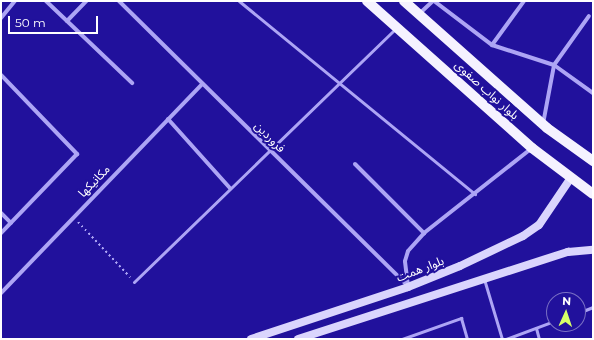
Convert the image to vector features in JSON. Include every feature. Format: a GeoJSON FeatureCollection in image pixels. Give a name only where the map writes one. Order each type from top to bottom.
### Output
{"type":"FeatureCollection","features":[{"type":"Feature","properties":{"kind":"main road","name":"بلوار نواب صفوی"},"geometry":{"type":"LineString","coordinates":[[368,1],[532,148],[570,179],[593,194]]}},
{"type":"Feature","properties":{"kind":"main road","name":"بلوار نواب صفوی"},"geometry":{"type":"LineString","coordinates":[[404,1],[543,124],[593,161]]}},
{"type":"Feature","properties":{"kind":"street"},"geometry":{"type":"LineString","coordinates":[[1,18],[15,1]]}},
{"type":"Feature","properties":{"kind":"street"},"geometry":{"type":"LineString","coordinates":[[46,1],[132,83]]}},
{"type":"Feature","properties":{"kind":"street"},"geometry":{"type":"LineString","coordinates":[[67,21],[86,1]]}},
{"type":"Feature","properties":{"kind":"street","name":"فروردین"},"geometry":{"type":"LineString","coordinates":[[119,1],[408,287]]}},
{"type":"Feature","properties":{"kind":"street"},"geometry":{"type":"LineString","coordinates":[[419,15],[434,1],[492,45],[554,65],[593,93]]}},
{"type":"Feature","properties":{"kind":"street"},"geometry":{"type":"LineString","coordinates":[[492,45],[524,1]]}},
{"type":"Feature","properties":{"kind":"street"},"geometry":{"type":"LineString","coordinates":[[543,124],[554,65],[589,16]]}},
{"type":"Feature","properties":{"kind":"street"},"geometry":{"type":"LineString","coordinates":[[1,75],[77,154],[1,233]]}},
{"type":"Feature","properties":{"kind":"street","name":"مکانیکها"},"geometry":{"type":"LineString","coordinates":[[1,293],[202,84]]}},
{"type":"Feature","properties":{"kind":"street"},"geometry":{"type":"LineString","coordinates":[[168,119],[230,188]]}},
{"type":"Feature","properties":{"kind":"street"},"geometry":{"type":"LineString","coordinates":[[408,287],[405,261],[408,251],[424,233],[532,148]]}},
{"type":"Feature","properties":{"kind":"street"},"geometry":{"type":"LineString","coordinates":[[355,164],[424,233]]}},
{"type":"Feature","properties":{"kind":"street","name":"بلوار همت"},"geometry":{"type":"LineString","coordinates":[[256,338],[408,287],[460,266],[528,232],[539,225],[551,210],[570,179]]}},
{"type":"Feature","properties":{"kind":"street"},"geometry":{"type":"LineString","coordinates":[[1,213],[11,223]]}},
{"type":"Feature","properties":{"kind":"street"},"geometry":{"type":"LineString","coordinates":[[298,339],[568,252],[593,250]]}},
{"type":"Feature","properties":{"kind":"lane"},"geometry":{"type":"LineString","coordinates":[[238,1],[475,194]]}},
{"type":"Feature","properties":{"kind":"lane"},"geometry":{"type":"LineString","coordinates":[[134,282],[397,27]]}},
{"type":"Feature","properties":{"kind":"lane"},"geometry":{"type":"LineString","coordinates":[[484,279],[502,339]]}},
{"type":"Feature","properties":{"kind":"lane"},"geometry":{"type":"LineString","coordinates":[[402,339],[461,318],[468,339]]}},
{"type":"Feature","properties":{"kind":"lane"},"geometry":{"type":"LineString","coordinates":[[506,339],[546,324]]}},
{"type":"Feature","properties":{"kind":"lane"},"geometry":{"type":"LineString","coordinates":[[536,328],[539,339]]}},
{"type":"Feature","properties":{"kind":"path"},"geometry":{"type":"LineString","coordinates":[[73,217],[134,282]]}}]}
